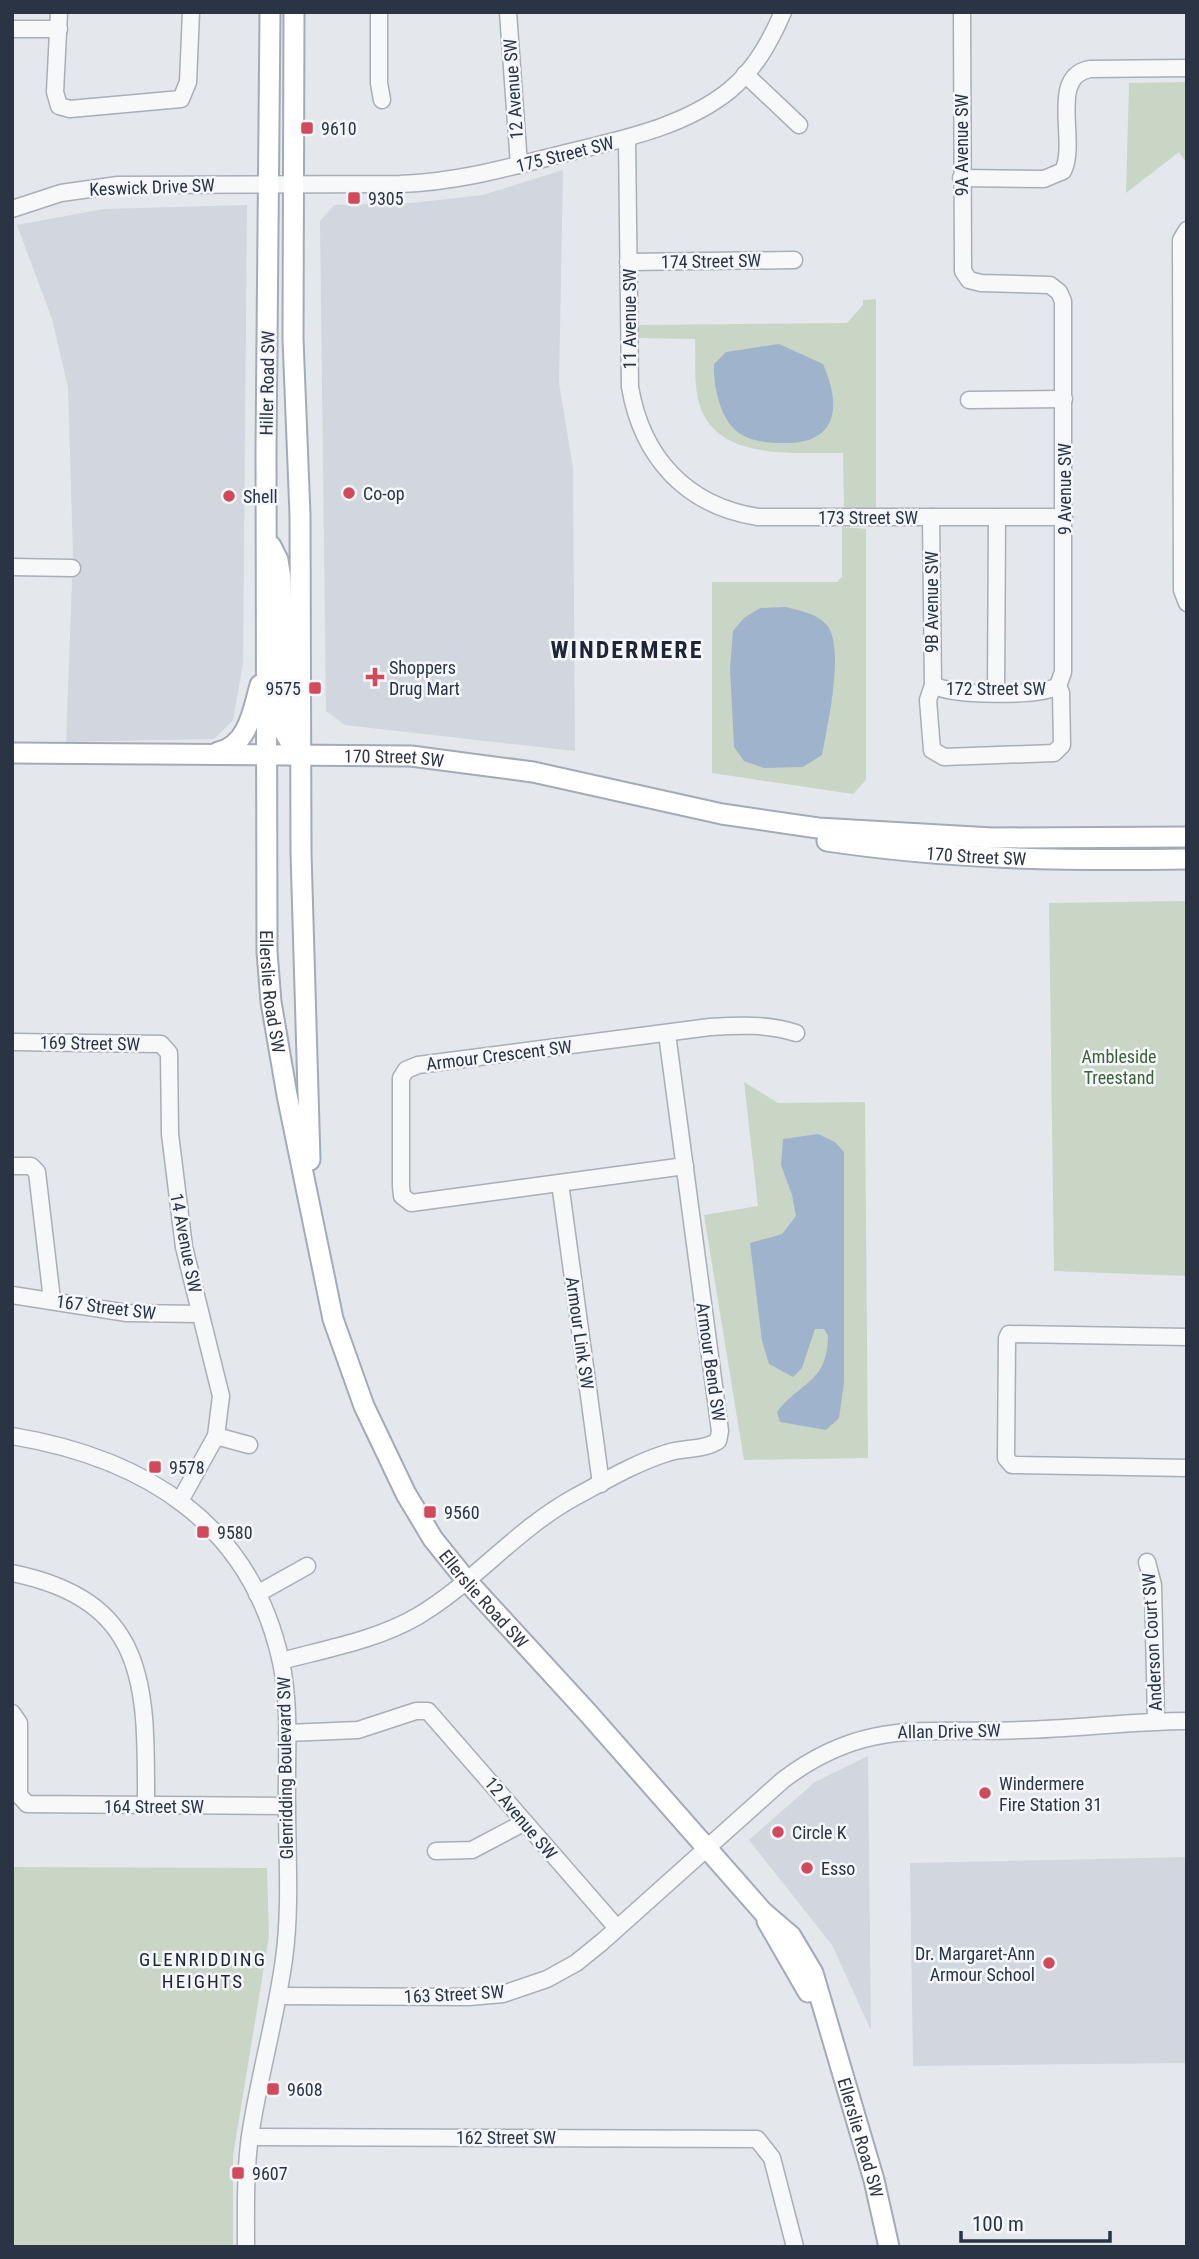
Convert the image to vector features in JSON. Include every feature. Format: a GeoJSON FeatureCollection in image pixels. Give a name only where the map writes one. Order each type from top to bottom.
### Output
{"type":"FeatureCollection","features":[{"type":"Feature","properties":{"kind":"main road","name":"Hiller Road SW"},"geometry":{"type":"LineString","coordinates":[[266,754],[270,12]]}},
{"type":"Feature","properties":{"kind":"main road","name":"Hiller Road SW"},"geometry":{"type":"LineString","coordinates":[[294,12],[293,339],[300,514],[301,754]]}},
{"type":"Feature","properties":{"kind":"main road"},"geometry":{"type":"LineString","coordinates":[[267,540],[278,560],[281,579],[285,733],[294,749],[301,754]]}},
{"type":"Feature","properties":{"kind":"main road"},"geometry":{"type":"LineString","coordinates":[[211,753],[224,751],[239,742],[253,713],[267,660]]}},
{"type":"Feature","properties":{"kind":"main road","name":"170 Street SW"},"geometry":{"type":"LineString","coordinates":[[12,753],[398,755],[470,761],[556,776],[769,822],[854,831],[964,837],[1187,837]]}},
{"type":"Feature","properties":{"kind":"main road"},"geometry":{"type":"LineString","coordinates":[[266,754],[288,768],[292,778],[296,947],[304,978]]}},
{"type":"Feature","properties":{"kind":"main road","name":"Ellerslie Road SW"},"geometry":{"type":"LineString","coordinates":[[266,754],[267,952],[271,1002],[333,1319],[364,1406],[406,1494],[433,1539],[466,1580],[580,1703],[763,1912],[829,2030],[874,2180],[889,2247]]}},
{"type":"Feature","properties":{"kind":"main road","name":"Ellerslie Road SW"},"geometry":{"type":"LineString","coordinates":[[301,754],[304,978],[313,1224]]}},
{"type":"Feature","properties":{"kind":"main road","name":"170 Street SW"},"geometry":{"type":"LineString","coordinates":[[769,822],[816,839],[944,856],[1072,861],[1187,859]]}},
{"type":"Feature","properties":{"kind":"street"},"geometry":{"type":"LineString","coordinates":[[60,12],[55,92],[59,106],[69,108],[110,103],[176,101],[184,96],[191,12]]}},
{"type":"Feature","properties":{"kind":"street"},"geometry":{"type":"LineString","coordinates":[[379,12],[379,83],[382,100]]}},
{"type":"Feature","properties":{"kind":"street","name":"12 Avenue SW"},"geometry":{"type":"LineString","coordinates":[[508,12],[519,165]]}},
{"type":"Feature","properties":{"kind":"street","name":"175 Street SW"},"geometry":{"type":"LineString","coordinates":[[294,184],[445,182],[627,138],[689,114],[729,91],[770,43],[783,12]]}},
{"type":"Feature","properties":{"kind":"street","name":"9A Avenue SW"},"geometry":{"type":"LineString","coordinates":[[962,12],[962,264],[966,276],[981,284],[1044,284],[1059,292]]}},
{"type":"Feature","properties":{"kind":"street"},"geometry":{"type":"LineString","coordinates":[[12,29],[59,29]]}},
{"type":"Feature","properties":{"kind":"street"},"geometry":{"type":"LineString","coordinates":[[961,178],[1044,179],[1063,171],[1067,157],[1068,89],[1071,77],[1076,73],[1090,69],[1187,68]]}},
{"type":"Feature","properties":{"kind":"street"},"geometry":{"type":"LineString","coordinates":[[746,74],[799,125]]}},
{"type":"Feature","properties":{"kind":"street","name":"11 Avenue SW"},"geometry":{"type":"LineString","coordinates":[[627,138],[628,359],[634,408],[648,444],[681,485]]}},
{"type":"Feature","properties":{"kind":"street","name":"Keswick Drive SW"},"geometry":{"type":"LineString","coordinates":[[12,209],[61,194],[102,186],[294,184]]}},
{"type":"Feature","properties":{"kind":"street"},"geometry":{"type":"LineString","coordinates":[[1184,233],[1182,590],[1187,603]]}},
{"type":"Feature","properties":{"kind":"street","name":"174 Street SW"},"geometry":{"type":"LineString","coordinates":[[628,261],[794,260]]}},
{"type":"Feature","properties":{"kind":"street","name":"9 Avenue SW"},"geometry":{"type":"LineString","coordinates":[[933,685],[928,700],[929,744],[937,755],[1047,755],[1059,751],[1062,737],[1058,686],[1063,672],[1064,307],[1059,292]]}},
{"type":"Feature","properties":{"kind":"street"},"geometry":{"type":"LineString","coordinates":[[969,400],[1064,399]]}},
{"type":"Feature","properties":{"kind":"street","name":"173 Street SW"},"geometry":{"type":"LineString","coordinates":[[681,485],[715,506],[758,517],[1064,517]]}},
{"type":"Feature","properties":{"kind":"street","name":"9B Avenue SW"},"geometry":{"type":"LineString","coordinates":[[931,517],[933,685]]}},
{"type":"Feature","properties":{"kind":"street"},"geometry":{"type":"LineString","coordinates":[[996,518],[996,692]]}},
{"type":"Feature","properties":{"kind":"street"},"geometry":{"type":"LineString","coordinates":[[12,567],[72,568]]}},
{"type":"Feature","properties":{"kind":"street","name":"172 Street SW"},"geometry":{"type":"LineString","coordinates":[[933,685],[947,691],[996,692],[1041,692],[1058,686]]}},
{"type":"Feature","properties":{"kind":"street","name":"Armour Crescent SW"},"geometry":{"type":"LineString","coordinates":[[685,1166],[411,1203],[402,1196],[399,1089],[406,1070],[418,1065],[756,1025],[778,1027],[796,1033]]}},
{"type":"Feature","properties":{"kind":"street","name":"Armour Bend SW"},"geometry":{"type":"LineString","coordinates":[[281,1661],[382,1633],[417,1617],[466,1580],[533,1522],[654,1457],[675,1450],[708,1447],[718,1441],[720,1432],[667,1034]]}},
{"type":"Feature","properties":{"kind":"street","name":"169 Street SW"},"geometry":{"type":"LineString","coordinates":[[12,1042],[107,1042],[166,1047]]}},
{"type":"Feature","properties":{"kind":"street","name":"14 Avenue SW"},"geometry":{"type":"LineString","coordinates":[[166,1047],[174,1181],[184,1247],[222,1396],[216,1436],[180,1501]]}},
{"type":"Feature","properties":{"kind":"street"},"geometry":{"type":"LineString","coordinates":[[12,1166],[31,1166],[37,1172],[52,1300]]}},
{"type":"Feature","properties":{"kind":"street","name":"Armour Link SW"},"geometry":{"type":"LineString","coordinates":[[560,1183],[601,1484]]}},
{"type":"Feature","properties":{"kind":"street","name":"167 Street SW"},"geometry":{"type":"LineString","coordinates":[[12,1295],[127,1313],[200,1314]]}},
{"type":"Feature","properties":{"kind":"street"},"geometry":{"type":"LineString","coordinates":[[1187,1337],[1009,1334],[1006,1458],[1012,1465],[1187,1468]]}},
{"type":"Feature","properties":{"kind":"street","name":"Glenridding Boulevard SW"},"geometry":{"type":"LineString","coordinates":[[12,1436],[77,1450],[122,1466],[180,1501],[218,1537],[257,1594],[281,1661],[287,1733],[287,1923],[279,1996],[250,2137],[246,2247]]}},
{"type":"Feature","properties":{"kind":"street"},"geometry":{"type":"LineString","coordinates":[[216,1436],[249,1445]]}},
{"type":"Feature","properties":{"kind":"street","name":"Anderson Court SW"},"geometry":{"type":"LineString","coordinates":[[1147,1562],[1153,1585],[1156,1721]]}},
{"type":"Feature","properties":{"kind":"street"},"geometry":{"type":"LineString","coordinates":[[257,1594],[307,1566]]}},
{"type":"Feature","properties":{"kind":"street"},"geometry":{"type":"LineString","coordinates":[[12,1573],[53,1584],[84,1599],[128,1648],[140,1676],[146,1726],[146,1805]]}},
{"type":"Feature","properties":{"kind":"street","name":"12 Avenue SW"},"geometry":{"type":"LineString","coordinates":[[287,1733],[358,1730],[423,1710],[432,1715],[523,1823],[617,1928]]}},
{"type":"Feature","properties":{"kind":"street","name":"164 Street SW"},"geometry":{"type":"LineString","coordinates":[[12,1713],[19,1723],[19,1789],[22,1801],[38,1805],[287,1805]]}},
{"type":"Feature","properties":{"kind":"street","name":"Allan Drive SW"},"geometry":{"type":"LineString","coordinates":[[705,1848],[803,1765],[873,1735],[908,1731],[1022,1731],[1187,1721]]}},
{"type":"Feature","properties":{"kind":"street"},"geometry":{"type":"LineString","coordinates":[[436,1851],[472,1850],[523,1823]]}},
{"type":"Feature","properties":{"kind":"street","name":"163 Street SW"},"geometry":{"type":"LineString","coordinates":[[279,1996],[469,1997],[503,1994],[532,1986],[576,1963],[705,1848]]}},
{"type":"Feature","properties":{"kind":"street","name":"162 Street SW"},"geometry":{"type":"LineString","coordinates":[[250,2137],[761,2140],[772,2158],[795,2247]]}},
{"type":"Feature","properties":{"kind":"shaded area"},"geometry":{"type":"Polygon","coordinates":[[[563,170],[559,383],[573,468],[575,751],[345,725],[326,711],[320,221],[334,205],[412,203],[483,195],[563,170]]]}},
{"type":"Feature","properties":{"kind":"shaded area"},"geometry":{"type":"Polygon","coordinates":[[[247,205],[243,664],[233,720],[214,739],[66,742],[73,555],[68,387],[52,319],[17,225],[104,209],[247,205]]]}},
{"type":"Feature","properties":{"kind":"shaded area"},"geometry":{"type":"Polygon","coordinates":[[[868,1756],[871,2030],[832,1945],[749,1840],[815,1782],[868,1756]]]}},
{"type":"Feature","properties":{"kind":"shaded area","name":"Dr. Margaret-Ann Armour School"},"geometry":{"type":"Polygon","coordinates":[[[1187,1857],[1187,2063],[913,2066],[910,1863],[1187,1857]]]}},
{"type":"Feature","properties":{"kind":"green space"},"geometry":{"type":"Polygon","coordinates":[[[1187,82],[1187,164],[1179,152],[1126,193],[1129,83],[1187,82]]]}},
{"type":"Feature","properties":{"kind":"green space"},"geometry":{"type":"Polygon","coordinates":[[[876,299],[876,509],[844,509],[843,453],[755,449],[735,443],[717,432],[704,416],[697,394],[695,339],[639,338],[638,325],[847,323],[863,305],[863,300],[876,299]]]}},
{"type":"Feature","properties":{"kind":"green space"},"geometry":{"type":"Polygon","coordinates":[[[842,527],[866,529],[866,780],[853,794],[712,773],[712,582],[837,582],[842,577],[842,527]]]}},
{"type":"Feature","properties":{"kind":"green space","name":"Ambleside Treestand"},"geometry":{"type":"Polygon","coordinates":[[[1187,901],[1187,1276],[1054,1271],[1049,903],[1187,901]]]}},
{"type":"Feature","properties":{"kind":"green space"},"geometry":{"type":"Polygon","coordinates":[[[744,1082],[778,1103],[865,1102],[868,1458],[744,1460],[704,1215],[758,1206],[744,1082]]]}},
{"type":"Feature","properties":{"kind":"green space"},"geometry":{"type":"Polygon","coordinates":[[[12,1867],[267,1868],[269,1936],[233,2156],[233,2247],[12,2247],[12,1867]]]}},
{"type":"Feature","properties":{"kind":"water"},"geometry":{"type":"Polygon","coordinates":[[[779,344],[823,364],[829,380],[833,396],[830,421],[824,431],[814,438],[781,443],[754,440],[743,436],[732,427],[722,411],[716,392],[714,364],[726,352],[779,344]]]}},
{"type":"Feature","properties":{"kind":"water"},"geometry":{"type":"Polygon","coordinates":[[[786,607],[817,617],[826,624],[832,635],[835,668],[831,707],[822,755],[803,767],[764,768],[744,761],[734,747],[730,668],[733,631],[744,618],[760,608],[786,607]]]}},
{"type":"Feature","properties":{"kind":"water"},"geometry":{"type":"Polygon","coordinates":[[[818,1134],[835,1142],[844,1152],[844,1383],[839,1418],[826,1430],[780,1422],[777,1412],[818,1372],[827,1351],[828,1336],[824,1329],[815,1329],[802,1368],[793,1377],[769,1364],[762,1341],[750,1243],[782,1234],[796,1216],[781,1165],[783,1139],[818,1134]]]}},
{"type":"Feature","properties":{"kind":"place","name":"9610"},"geometry":{"type":"Point","coordinates":[307,128]}},
{"type":"Feature","properties":{"kind":"place","name":"9305"},"geometry":{"type":"Point","coordinates":[354,198]}},
{"type":"Feature","properties":{"kind":"place","name":"Co-op"},"geometry":{"type":"Point","coordinates":[349,493]}},
{"type":"Feature","properties":{"kind":"place","name":"Shell"},"geometry":{"type":"Point","coordinates":[229,496]}},
{"type":"Feature","properties":{"kind":"place","name":"Shoppers Drug Mart"},"geometry":{"type":"Point","coordinates":[375,677]}},
{"type":"Feature","properties":{"kind":"place","name":"9575"},"geometry":{"type":"Point","coordinates":[315,688]}},
{"type":"Feature","properties":{"kind":"place","name":"9578"},"geometry":{"type":"Point","coordinates":[155,1467]}},
{"type":"Feature","properties":{"kind":"place","name":"9560"},"geometry":{"type":"Point","coordinates":[430,1512]}},
{"type":"Feature","properties":{"kind":"place","name":"9580"},"geometry":{"type":"Point","coordinates":[203,1532]}},
{"type":"Feature","properties":{"kind":"place","name":"Windermere Fire Station 31"},"geometry":{"type":"Point","coordinates":[985,1793]}},
{"type":"Feature","properties":{"kind":"place","name":"Circle K"},"geometry":{"type":"Point","coordinates":[778,1832]}},
{"type":"Feature","properties":{"kind":"place","name":"Esso"},"geometry":{"type":"Point","coordinates":[807,1868]}},
{"type":"Feature","properties":{"kind":"place","name":"Dr. Margaret-Ann Armour School"},"geometry":{"type":"Point","coordinates":[1049,1963]}},
{"type":"Feature","properties":{"kind":"place","name":"9608"},"geometry":{"type":"Point","coordinates":[273,2089]}},
{"type":"Feature","properties":{"kind":"place","name":"9607"},"geometry":{"type":"Point","coordinates":[238,2173]}},
{"type":"Feature","properties":{"kind":"district","name":"WINDERMERE"},"geometry":{"type":"Point","coordinates":[627,650]}},
{"type":"Feature","properties":{"kind":"district","name":"GLENRIDDING HEIGHTS"},"geometry":{"type":"Point","coordinates":[203,1970]}}]}
